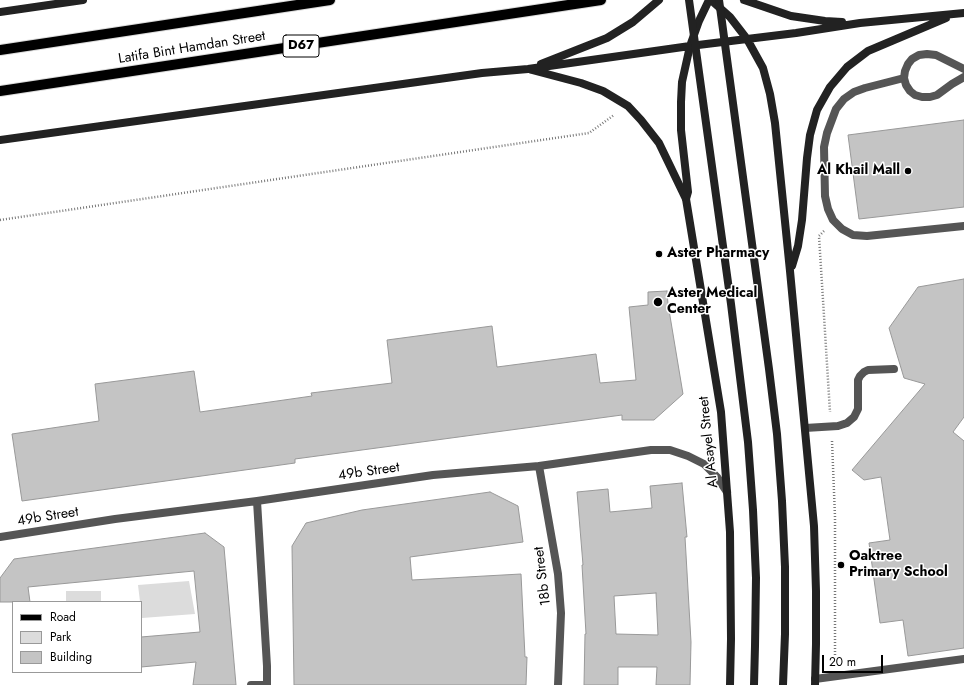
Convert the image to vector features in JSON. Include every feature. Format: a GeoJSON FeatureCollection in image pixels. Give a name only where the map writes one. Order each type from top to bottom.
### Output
{"type":"FeatureCollection","features":[{"type":"Feature","properties":{"kind":"main road","name":"Latifa Bint Hamdan Street"},"geometry":{"type":"LineString","coordinates":[[0,50],[330,0]]}},
{"type":"Feature","properties":{"kind":"main road","name":"Latifa Bint Hamdan Street"},"geometry":{"type":"LineString","coordinates":[[0,91],[602,0]]}},
{"type":"Feature","properties":{"kind":"street"},"geometry":{"type":"LineString","coordinates":[[0,12],[84,0]]}},
{"type":"Feature","properties":{"kind":"street"},"geometry":{"type":"LineString","coordinates":[[528,69],[607,38],[633,22],[659,0]]}},
{"type":"Feature","properties":{"kind":"street"},"geometry":{"type":"LineString","coordinates":[[690,0],[748,442],[756,578],[754,685]]}},
{"type":"Feature","properties":{"kind":"street"},"geometry":{"type":"LineString","coordinates":[[686,199],[688,192],[681,130],[681,102],[684,73],[690,46],[699,21],[710,0],[730,17],[747,39],[763,68],[770,94],[775,123],[814,526],[816,591],[815,682],[835,676],[964,659]]}},
{"type":"Feature","properties":{"kind":"street"},"geometry":{"type":"LineString","coordinates":[[719,0],[777,434],[785,567],[783,685]]}},
{"type":"Feature","properties":{"kind":"street"},"geometry":{"type":"LineString","coordinates":[[744,0],[791,16],[825,21],[860,23]]}},
{"type":"Feature","properties":{"kind":"street"},"geometry":{"type":"LineString","coordinates":[[0,140],[482,73],[528,69],[860,23],[964,13]]}},
{"type":"Feature","properties":{"kind":"street"},"geometry":{"type":"LineString","coordinates":[[790,270],[798,246],[802,220],[810,135],[817,110],[830,86],[847,66],[868,51],[954,15]]}},
{"type":"Feature","properties":{"kind":"street"},"geometry":{"type":"LineString","coordinates":[[964,69],[936,55],[919,55],[912,59],[908,64],[904,78],[906,85],[915,95],[930,97],[937,95],[964,77]]}},
{"type":"Feature","properties":{"kind":"street"},"geometry":{"type":"LineString","coordinates":[[528,69],[596,88],[628,106],[659,143],[686,199]]}},
{"type":"Feature","properties":{"kind":"street"},"geometry":{"type":"LineString","coordinates":[[904,78],[854,92],[844,99],[836,109],[827,133],[824,147],[825,196],[828,209],[833,220],[842,229],[852,235],[866,236],[964,226]]}},
{"type":"Feature","properties":{"kind":"street","name":"Al Asayel Street"},"geometry":{"type":"LineString","coordinates":[[686,199],[720,412],[728,492],[731,585],[730,685]]}},
{"type":"Feature","properties":{"kind":"street"},"geometry":{"type":"LineString","coordinates":[[805,428],[838,426],[847,423],[854,417],[858,409],[858,380],[860,376],[868,370],[894,369]]}},
{"type":"Feature","properties":{"kind":"street","name":"49b Street"},"geometry":{"type":"LineString","coordinates":[[0,538],[115,519],[257,501],[433,475],[539,466],[651,450],[670,450],[688,456],[704,464],[717,477],[728,492]]}},
{"type":"Feature","properties":{"kind":"street","name":"18b Street"},"geometry":{"type":"LineString","coordinates":[[539,466],[558,574],[561,613],[558,685]]}},
{"type":"Feature","properties":{"kind":"street"},"geometry":{"type":"LineString","coordinates":[[251,685],[267,685],[257,501]]}},
{"type":"Feature","properties":{"kind":"path"},"geometry":{"type":"LineString","coordinates":[[0,220],[589,133],[628,106]]}},
{"type":"Feature","properties":{"kind":"path"},"geometry":{"type":"LineString","coordinates":[[833,220],[819,236],[835,517],[835,676]]}},
{"type":"Feature","properties":{"kind":"green space"},"geometry":{"type":"Polygon","coordinates":[[[189,581],[195,614],[142,618],[142,601],[140,601],[138,585],[189,581]]]}},
{"type":"Feature","properties":{"kind":"green space"},"geometry":{"type":"Polygon","coordinates":[[[66,591],[101,591],[101,601],[66,601],[66,591]]]}},
{"type":"Feature","properties":{"kind":"building","name":"Al Khail Mall"},"geometry":{"type":"Polygon","coordinates":[[[964,120],[964,207],[859,219],[848,135],[964,120]]]}},
{"type":"Feature","properties":{"kind":"building"},"geometry":{"type":"Polygon","coordinates":[[[964,279],[964,417],[953,432],[964,441],[964,648],[908,656],[903,620],[880,623],[869,543],[890,540],[881,477],[864,480],[852,470],[925,384],[904,378],[889,328],[918,287],[964,279]]]}},
{"type":"Feature","properties":{"kind":"building"},"geometry":{"type":"Polygon","coordinates":[[[667,291],[683,394],[654,420],[622,420],[622,415],[295,459],[295,463],[22,501],[12,434],[99,421],[95,384],[194,371],[200,412],[312,396],[311,393],[392,383],[387,340],[492,326],[497,367],[596,354],[600,383],[636,380],[629,307],[648,305],[648,292],[667,291]]]}},
{"type":"Feature","properties":{"kind":"building"},"geometry":{"type":"Polygon","coordinates":[[[682,483],[687,537],[685,537],[691,642],[690,685],[656,685],[657,667],[618,667],[618,685],[584,685],[586,634],[583,565],[577,492],[608,489],[610,512],[652,508],[650,486],[682,483]],[[656,593],[614,596],[616,634],[658,635],[656,593]]]}},
{"type":"Feature","properties":{"kind":"building"},"geometry":{"type":"Polygon","coordinates":[[[490,492],[518,506],[523,542],[410,557],[412,580],[521,574],[525,657],[527,657],[526,685],[294,685],[292,546],[306,523],[362,510],[490,492]]]}},
{"type":"Feature","properties":{"kind":"building"},"geometry":{"type":"Polygon","coordinates":[[[205,533],[224,547],[236,685],[193,685],[196,662],[142,667],[142,637],[200,632],[194,571],[28,587],[30,601],[0,602],[0,578],[14,559],[205,533]]]}},
{"type":"Feature","properties":{"kind":"place","name":"Al Khail Mall"},"geometry":{"type":"Point","coordinates":[908,171]}},
{"type":"Feature","properties":{"kind":"place","name":"Aster Pharmacy"},"geometry":{"type":"Point","coordinates":[659,254]}},
{"type":"Feature","properties":{"kind":"place","name":"Aster Medical Center"},"geometry":{"type":"Point","coordinates":[658,302]}},
{"type":"Feature","properties":{"kind":"place","name":"Oaktree Primary School"},"geometry":{"type":"Point","coordinates":[841,565]}}]}
